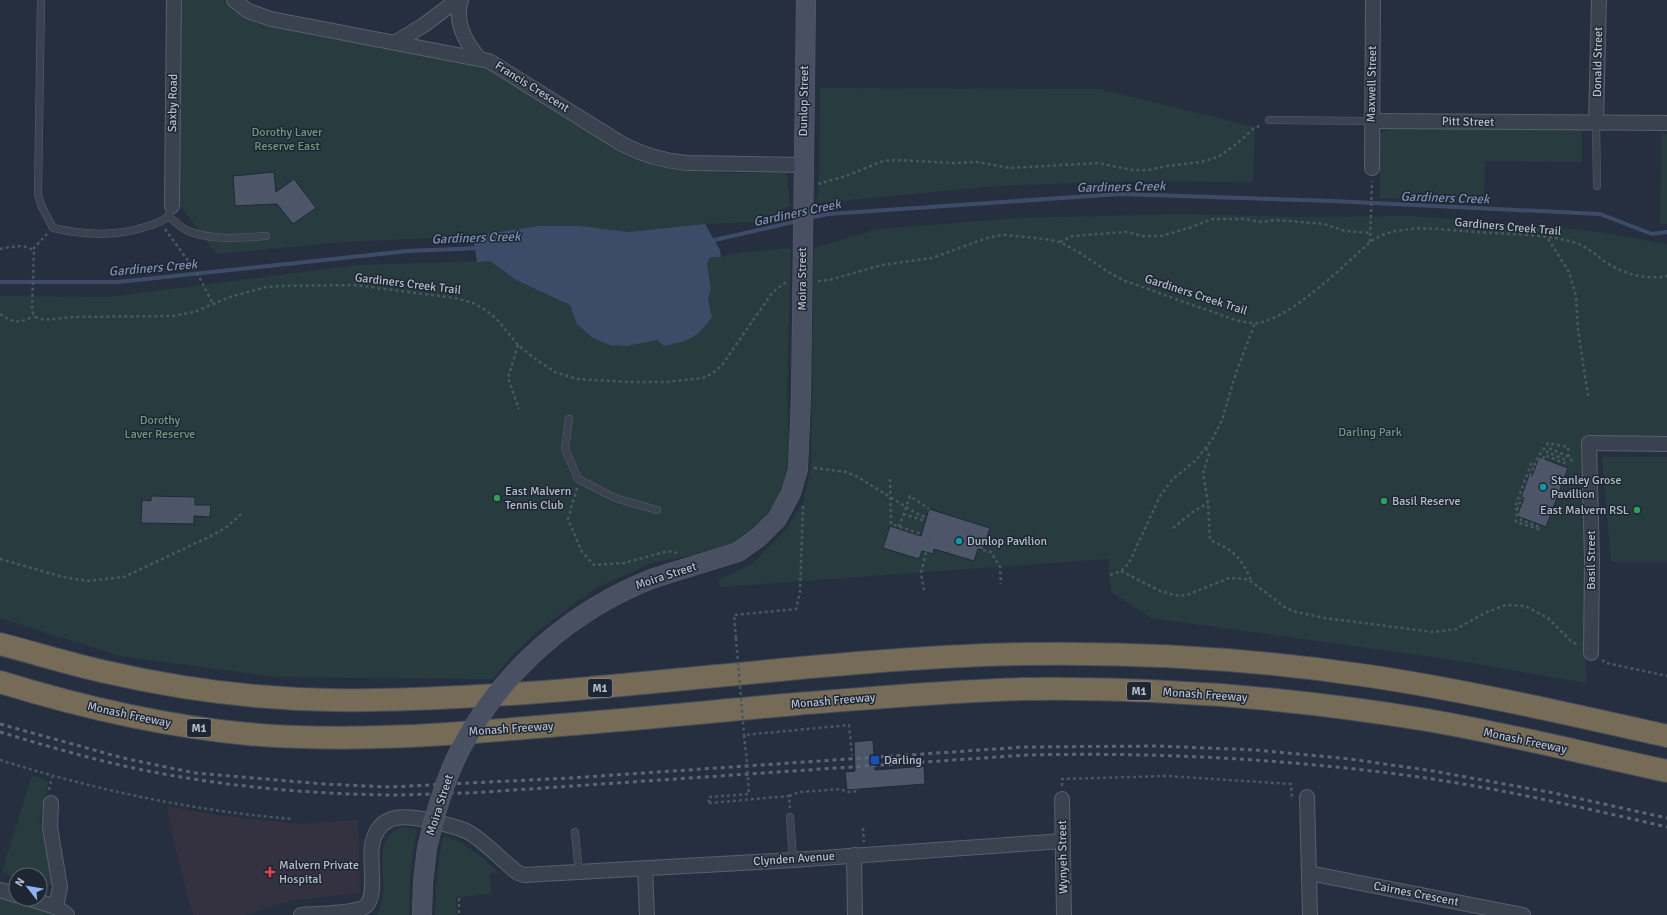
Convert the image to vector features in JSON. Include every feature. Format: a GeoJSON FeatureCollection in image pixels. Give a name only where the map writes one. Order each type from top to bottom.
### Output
{"type":"FeatureCollection","features":[{"type":"Feature","properties":{"kind":"highway","name":"M1"},"geometry":{"type":"LineString","coordinates":[[0,644],[108,672],[192,688],[254,695],[331,700],[400,700],[521,694],[946,657],[1023,654],[1154,656],[1271,664],[1368,676],[1450,690],[1667,736]]}},
{"type":"Feature","properties":{"kind":"highway","name":"Monash Freeway"},"geometry":{"type":"LineString","coordinates":[[0,682],[92,708],[144,720],[251,734],[327,738],[403,737],[518,729],[950,692],[1022,689],[1079,689],[1194,693],[1304,703],[1430,721],[1667,771]]}},
{"type":"Feature","properties":{"kind":"main road","name":"Dunlop Street"},"geometry":{"type":"LineString","coordinates":[[803,202],[806,0]]}},
{"type":"Feature","properties":{"kind":"main road","name":"Moira Street"},"geometry":{"type":"LineString","coordinates":[[422,915],[423,883],[427,848],[437,809],[460,751],[472,728],[500,689],[535,652],[572,622],[618,593],[654,578],[738,552],[759,537],[777,519],[791,493],[798,469],[801,397],[803,202]]}},
{"type":"Feature","properties":{"kind":"street","name":"Saxby Road"},"geometry":{"type":"LineString","coordinates":[[170,211],[174,0]]}},
{"type":"Feature","properties":{"kind":"street","name":"Francis Crescent"},"geometry":{"type":"LineString","coordinates":[[234,0],[248,10],[271,18],[478,57],[499,66],[622,144],[646,155],[687,163],[803,165]]}},
{"type":"Feature","properties":{"kind":"street"},"geometry":{"type":"LineString","coordinates":[[396,42],[417,30],[457,0]]}},
{"type":"Feature","properties":{"kind":"street"},"geometry":{"type":"LineString","coordinates":[[461,0],[459,7],[460,27],[465,38],[478,57]]}},
{"type":"Feature","properties":{"kind":"street","name":"Maxwell Street"},"geometry":{"type":"LineString","coordinates":[[1372,175],[1371,121],[1373,0]]}},
{"type":"Feature","properties":{"kind":"street","name":"Donald Street"},"geometry":{"type":"LineString","coordinates":[[1596,123],[1599,0]]}},
{"type":"Feature","properties":{"kind":"street","name":"Pitt Street"},"geometry":{"type":"LineString","coordinates":[[1371,121],[1667,123]]}},
{"type":"Feature","properties":{"kind":"street","name":"Basil Street"},"geometry":{"type":"LineString","coordinates":[[1591,653],[1592,560],[1589,443],[1667,444]]}},
{"type":"Feature","properties":{"kind":"street"},"geometry":{"type":"LineString","coordinates":[[1307,797],[1310,915]]}},
{"type":"Feature","properties":{"kind":"street","name":"Wynyeh Street"},"geometry":{"type":"LineString","coordinates":[[1062,799],[1064,915]]}},
{"type":"Feature","properties":{"kind":"street"},"geometry":{"type":"LineString","coordinates":[[48,906],[61,911],[60,887],[50,827],[51,803]]}},
{"type":"Feature","properties":{"kind":"street","name":"Clynden Avenue"},"geometry":{"type":"LineString","coordinates":[[301,915],[350,911],[360,909],[366,905],[372,894],[371,856],[374,838],[385,822],[401,816],[418,818],[469,833],[515,872],[524,875],[793,860],[1063,841]]}},
{"type":"Feature","properties":{"kind":"street"},"geometry":{"type":"LineString","coordinates":[[854,855],[855,915]]}},
{"type":"Feature","properties":{"kind":"street"},"geometry":{"type":"LineString","coordinates":[[645,869],[647,915]]}},
{"type":"Feature","properties":{"kind":"street","name":"Cairnes Crescent"},"geometry":{"type":"LineString","coordinates":[[1309,873],[1523,915]]}},
{"type":"Feature","properties":{"kind":"lane"},"geometry":{"type":"LineString","coordinates":[[41,0],[38,195],[42,207],[53,228],[72,233],[97,234],[133,232],[159,223],[170,211],[185,230],[211,237],[241,238],[266,236]]}},
{"type":"Feature","properties":{"kind":"lane","name":"Pitt Street"},"geometry":{"type":"LineString","coordinates":[[1270,120],[1371,121]]}},
{"type":"Feature","properties":{"kind":"lane"},"geometry":{"type":"LineString","coordinates":[[1596,123],[1597,186]]}},
{"type":"Feature","properties":{"kind":"lane"},"geometry":{"type":"LineString","coordinates":[[569,419],[565,449],[578,479],[615,498],[657,510]]}},
{"type":"Feature","properties":{"kind":"lane"},"geometry":{"type":"LineString","coordinates":[[790,817],[793,860]]}},
{"type":"Feature","properties":{"kind":"lane"},"geometry":{"type":"LineString","coordinates":[[575,832],[579,873]]}},
{"type":"Feature","properties":{"kind":"path"},"geometry":{"type":"LineString","coordinates":[[818,184],[846,176],[889,160],[954,163],[977,162],[1016,169],[1098,163],[1132,170],[1148,170],[1201,162],[1218,156],[1239,142],[1253,129],[1270,120]]}},
{"type":"Feature","properties":{"kind":"path"},"geometry":{"type":"LineString","coordinates":[[1370,242],[1372,223],[1372,175]]}},
{"type":"Feature","properties":{"kind":"path"},"geometry":{"type":"LineString","coordinates":[[1060,242],[1072,236],[1126,232],[1142,236],[1161,236],[1192,228],[1212,219],[1245,219],[1262,222],[1277,220],[1324,224],[1345,231],[1371,233]]}},
{"type":"Feature","properties":{"kind":"path"},"geometry":{"type":"LineString","coordinates":[[159,223],[197,273],[213,304]]}},
{"type":"Feature","properties":{"kind":"path"},"geometry":{"type":"LineString","coordinates":[[32,249],[53,228]]}},
{"type":"Feature","properties":{"kind":"path","name":"Gardiners Creek Trail"},"geometry":{"type":"LineString","coordinates":[[817,280],[829,280],[882,265],[932,258],[972,242],[996,236],[1045,239],[1060,242],[1125,281],[1235,320],[1255,323],[1270,319],[1298,304],[1370,242],[1386,233],[1404,229],[1547,238],[1575,243],[1586,248],[1614,268],[1632,275],[1649,278],[1667,276]]}},
{"type":"Feature","properties":{"kind":"path"},"geometry":{"type":"LineString","coordinates":[[1547,238],[1570,272],[1576,296],[1578,330],[1588,396]]}},
{"type":"Feature","properties":{"kind":"path"},"geometry":{"type":"LineString","coordinates":[[0,249],[25,246],[32,249]]}},
{"type":"Feature","properties":{"kind":"path"},"geometry":{"type":"LineString","coordinates":[[0,314],[8,320],[20,322],[34,316],[32,308],[34,256],[32,249]]}},
{"type":"Feature","properties":{"kind":"path","name":"Gardiners Creek Trail"},"geometry":{"type":"LineString","coordinates":[[34,316],[45,320],[72,316],[161,317],[194,312],[253,290],[280,286],[354,285],[455,298],[473,303],[488,312],[518,345],[555,372],[577,379],[643,383],[703,378],[713,373],[722,365],[772,294],[790,280]]}},
{"type":"Feature","properties":{"kind":"path"},"geometry":{"type":"LineString","coordinates":[[1110,575],[1121,571],[1130,563],[1160,496],[1172,480],[1196,460],[1212,440],[1222,420],[1236,373],[1255,323]]}},
{"type":"Feature","properties":{"kind":"path"},"geometry":{"type":"LineString","coordinates":[[518,345],[508,378],[519,409]]}},
{"type":"Feature","properties":{"kind":"path"},"geometry":{"type":"LineString","coordinates":[[1530,476],[1538,457],[1548,442],[1568,446],[1569,457]]}},
{"type":"Feature","properties":{"kind":"path"},"geometry":{"type":"LineString","coordinates":[[1206,448],[1209,454],[1204,473],[1208,503],[1210,540],[1233,551],[1243,562],[1252,582]]}},
{"type":"Feature","properties":{"kind":"path"},"geometry":{"type":"LineString","coordinates":[[1543,459],[1545,455],[1564,463],[1566,460],[1547,452],[1549,448],[1569,457],[1573,462]]}},
{"type":"Feature","properties":{"kind":"path"},"geometry":{"type":"LineString","coordinates":[[1521,518],[1521,520],[1540,527],[1539,529],[1516,522],[1517,510],[1515,507],[1531,464],[1534,466]]}},
{"type":"Feature","properties":{"kind":"path"},"geometry":{"type":"LineString","coordinates":[[811,468],[846,472],[856,476],[926,519],[903,514]]}},
{"type":"Feature","properties":{"kind":"path"},"geometry":{"type":"LineString","coordinates":[[890,479],[891,524],[930,537],[921,572],[924,590]]}},
{"type":"Feature","properties":{"kind":"path"},"geometry":{"type":"LineString","coordinates":[[580,480],[568,519],[582,552],[594,565],[624,563],[668,551],[681,554]]}},
{"type":"Feature","properties":{"kind":"path"},"geometry":{"type":"LineString","coordinates":[[899,527],[910,496],[929,509]]}},
{"type":"Feature","properties":{"kind":"path"},"geometry":{"type":"LineString","coordinates":[[1517,510],[1522,498]]}},
{"type":"Feature","properties":{"kind":"path"},"geometry":{"type":"LineString","coordinates":[[803,503],[800,592],[796,609],[734,615],[749,794],[709,797],[709,803],[789,796],[800,792],[841,790],[846,792],[858,791]]}},
{"type":"Feature","properties":{"kind":"path"},"geometry":{"type":"LineString","coordinates":[[1173,528],[1194,511],[1208,503]]}},
{"type":"Feature","properties":{"kind":"path"},"geometry":{"type":"LineString","coordinates":[[0,559],[63,577],[87,581],[124,577],[228,526],[241,514]]}},
{"type":"Feature","properties":{"kind":"path"},"geometry":{"type":"LineString","coordinates":[[983,550],[991,552],[1000,567],[1001,584]]}},
{"type":"Feature","properties":{"kind":"path"},"geometry":{"type":"LineString","coordinates":[[1121,571],[1160,591],[1179,596],[1187,595],[1229,578],[1246,579],[1277,602],[1296,612],[1325,618],[1433,632],[1456,629],[1488,612],[1506,605],[1525,606],[1548,618],[1570,640],[1606,663],[1667,676]]}},
{"type":"Feature","properties":{"kind":"path"},"geometry":{"type":"LineString","coordinates":[[744,734],[849,725],[852,755]]}},
{"type":"Feature","properties":{"kind":"path"},"geometry":{"type":"LineString","coordinates":[[0,760],[52,777],[170,803],[259,816],[293,819]]}},
{"type":"Feature","properties":{"kind":"path"},"geometry":{"type":"LineString","coordinates":[[1062,799],[1062,779],[1166,776],[1291,784],[1292,804]]}},
{"type":"Feature","properties":{"kind":"path"},"geometry":{"type":"LineString","coordinates":[[789,796],[790,817]]}},
{"type":"Feature","properties":{"kind":"path"},"geometry":{"type":"LineString","coordinates":[[459,898],[459,915]]}},
{"type":"Feature","properties":{"kind":"shaded area","name":"Malvern Private Hospital"},"geometry":{"type":"Polygon","coordinates":[[[167,806],[217,815],[299,824],[358,820],[360,893],[289,901],[246,915],[193,915],[176,851],[167,806]]]}},
{"type":"Feature","properties":{"kind":"green space","name":"Dorothy Laver Reserve East"},"geometry":{"type":"Polygon","coordinates":[[[181,0],[223,0],[242,16],[264,26],[484,67],[622,152],[640,160],[681,170],[703,172],[787,173],[790,206],[768,218],[754,222],[705,224],[628,232],[581,226],[538,226],[473,236],[343,242],[216,254],[179,204],[181,0]]]}},
{"type":"Feature","properties":{"kind":"green space"},"geometry":{"type":"Polygon","coordinates":[[[820,88],[1099,89],[1255,127],[1253,182],[1136,181],[997,186],[817,203],[819,187],[820,88]]]}},
{"type":"Feature","properties":{"kind":"green space"},"geometry":{"type":"Polygon","coordinates":[[[1388,127],[1582,130],[1582,162],[1485,161],[1484,202],[1380,198],[1380,134],[1388,127]]]}},
{"type":"Feature","properties":{"kind":"green space"},"geometry":{"type":"Polygon","coordinates":[[[1661,134],[1667,134],[1667,224],[1660,224],[1661,134]]]}},
{"type":"Feature","properties":{"kind":"green space","name":"Darling Park"},"geometry":{"type":"Polygon","coordinates":[[[1182,214],[1298,217],[1409,216],[1535,225],[1606,233],[1667,244],[1667,444],[1585,445],[1586,683],[1454,660],[1151,618],[1111,592],[1108,559],[720,587],[718,580],[752,564],[787,528],[803,503],[811,468],[814,248],[878,229],[1019,218],[1182,214]]]}},
{"type":"Feature","properties":{"kind":"green space","name":"Dorothy Laver Reserve"},"geometry":{"type":"Polygon","coordinates":[[[791,248],[787,397],[789,450],[784,483],[773,506],[754,529],[734,543],[688,556],[651,563],[597,588],[537,632],[516,652],[492,679],[277,677],[120,656],[0,618],[0,296],[108,297],[358,265],[490,261],[516,280],[570,305],[577,324],[627,346],[657,340],[711,317],[708,299],[711,289],[707,264],[710,257],[721,257],[736,253],[791,248]]]}},
{"type":"Feature","properties":{"kind":"green space","name":"East Malvern RSL"},"geometry":{"type":"Polygon","coordinates":[[[1602,457],[1667,457],[1667,562],[1611,562],[1602,457]]]}},
{"type":"Feature","properties":{"kind":"green space"},"geometry":{"type":"Polygon","coordinates":[[[32,775],[49,781],[39,822],[45,827],[52,883],[48,887],[48,867],[8,867],[8,874],[2,872],[32,775]]]}},
{"type":"Feature","properties":{"kind":"green space"},"geometry":{"type":"Polygon","coordinates":[[[403,827],[417,829],[413,850],[409,893],[409,915],[377,915],[383,898],[384,888],[382,857],[384,847],[387,839],[393,832],[403,827]]]}},
{"type":"Feature","properties":{"kind":"green space"},"geometry":{"type":"Polygon","coordinates":[[[443,836],[467,846],[500,874],[490,873],[491,894],[456,897],[457,915],[435,915],[437,873],[443,836]]]}},
{"type":"Feature","properties":{"kind":"green space"},"geometry":{"type":"Polygon","coordinates":[[[0,897],[8,900],[8,907],[31,907],[56,915],[0,915],[0,897]]]}},
{"type":"Feature","properties":{"kind":"water"},"geometry":{"type":"Polygon","coordinates":[[[705,224],[720,250],[721,257],[710,257],[707,264],[711,289],[708,299],[712,317],[696,335],[686,340],[664,346],[657,340],[627,346],[610,345],[593,338],[577,324],[570,305],[516,280],[490,261],[477,262],[473,236],[538,226],[581,226],[628,232],[705,224]]]}},
{"type":"Feature","properties":{"kind":"building"},"geometry":{"type":"Polygon","coordinates":[[[274,172],[276,192],[294,179],[316,208],[293,224],[277,204],[235,206],[233,176],[274,172]]]}},
{"type":"Feature","properties":{"kind":"building","name":"Stanley Grose Pavillion"},"geometry":{"type":"Polygon","coordinates":[[[1539,457],[1568,468],[1546,527],[1517,516],[1524,498],[1521,497],[1529,475],[1532,476],[1539,457]]]}},
{"type":"Feature","properties":{"kind":"building"},"geometry":{"type":"Polygon","coordinates":[[[151,496],[195,497],[195,505],[211,505],[210,517],[194,516],[194,524],[141,523],[142,500],[151,501],[151,496]]]}},
{"type":"Feature","properties":{"kind":"building","name":"Dunlop Pavilion"},"geometry":{"type":"Polygon","coordinates":[[[929,509],[990,528],[983,550],[978,549],[974,561],[934,549],[933,554],[922,551],[919,559],[883,548],[890,526],[921,536],[929,509]]]}},
{"type":"Feature","properties":{"kind":"building"},"geometry":{"type":"Polygon","coordinates":[[[873,740],[875,770],[924,766],[925,784],[847,790],[845,772],[855,771],[854,742],[873,740]]]}},
{"type":"Feature","properties":{"kind":"waterway","name":"Gardiners Creek"},"geometry":{"type":"LineString","coordinates":[[809,218],[828,214],[1120,194],[1333,201],[1600,214],[1652,234],[1667,232]]}},
{"type":"Feature","properties":{"kind":"waterway","name":"Gardiners Creek"},"geometry":{"type":"LineString","coordinates":[[710,241],[798,221]]}},
{"type":"Feature","properties":{"kind":"waterway","name":"Gardiners Creek"},"geometry":{"type":"LineString","coordinates":[[0,282],[118,282],[408,251],[479,248]]}},
{"type":"Feature","properties":{"kind":"railway"},"geometry":{"type":"LineString","coordinates":[[0,724],[123,758],[195,773],[324,784],[389,787],[570,778],[1025,747],[1157,746],[1256,750],[1350,759],[1433,771],[1554,793],[1667,818]]}},
{"type":"Feature","properties":{"kind":"railway"},"geometry":{"type":"LineString","coordinates":[[0,732],[95,759],[134,768],[212,782],[272,789],[391,795],[470,793],[1027,755],[1076,754],[1224,758],[1273,761],[1419,777],[1543,799],[1667,827]]}},
{"type":"Feature","properties":{"kind":"place","name":"Stanley Grose Pavillion"},"geometry":{"type":"Point","coordinates":[1543,487]}},
{"type":"Feature","properties":{"kind":"place","name":"East Malvern Tennis Club"},"geometry":{"type":"Point","coordinates":[497,498]}},
{"type":"Feature","properties":{"kind":"place","name":"Basil Reserve"},"geometry":{"type":"Point","coordinates":[1384,501]}},
{"type":"Feature","properties":{"kind":"place","name":"East Malvern RSL"},"geometry":{"type":"Point","coordinates":[1637,510]}},
{"type":"Feature","properties":{"kind":"place","name":"Dunlop Pavilion"},"geometry":{"type":"Point","coordinates":[959,541]}},
{"type":"Feature","properties":{"kind":"place","name":"Darling"},"geometry":{"type":"Point","coordinates":[875,760]}},
{"type":"Feature","properties":{"kind":"place","name":"Malvern Private Hospital"},"geometry":{"type":"Point","coordinates":[270,872]}}]}
